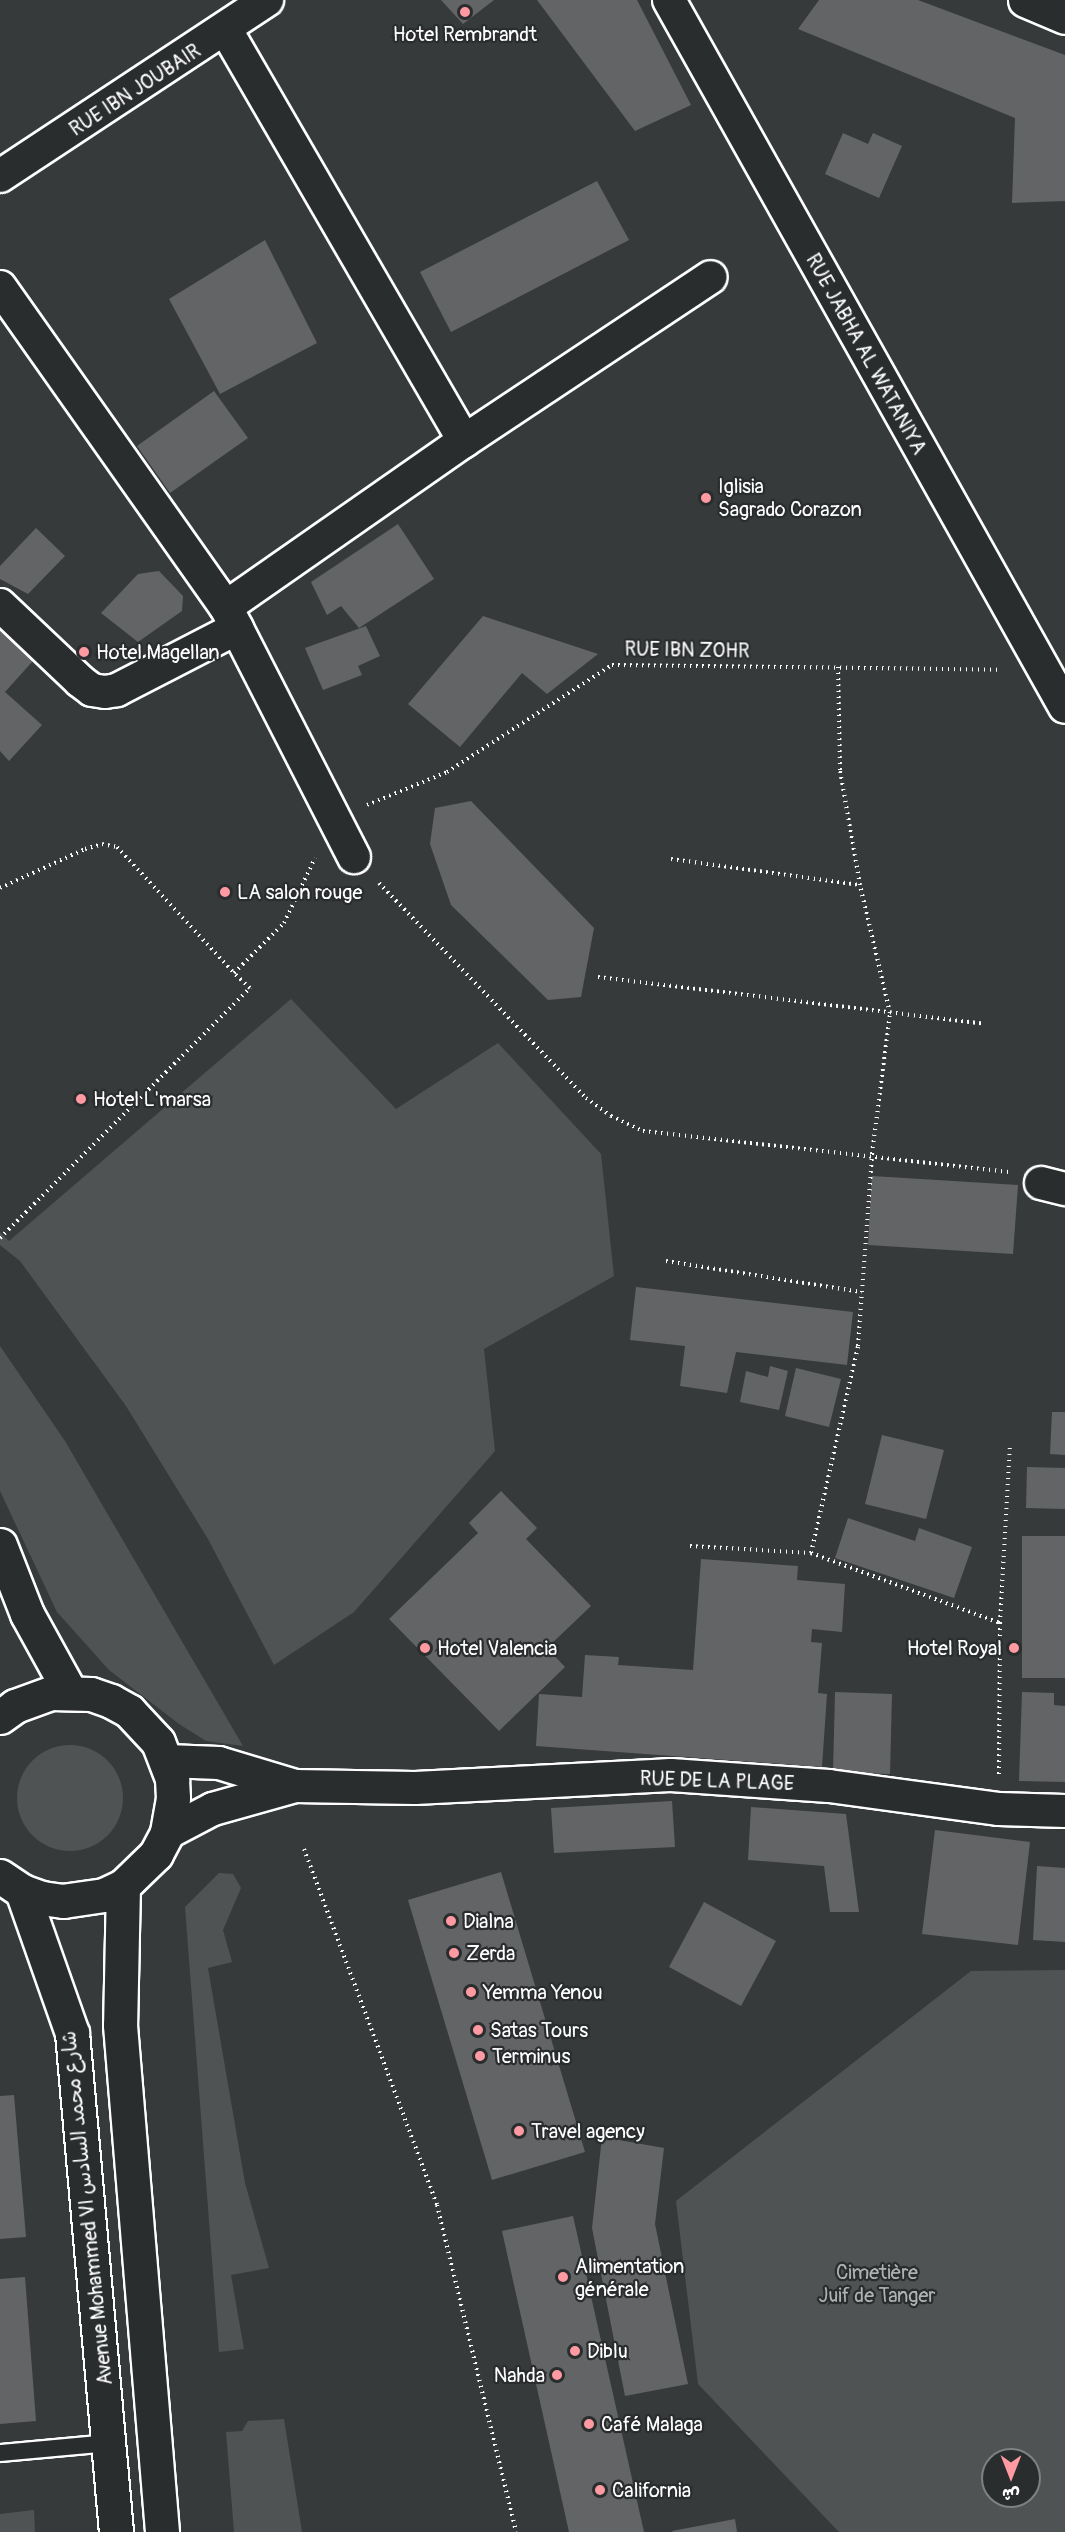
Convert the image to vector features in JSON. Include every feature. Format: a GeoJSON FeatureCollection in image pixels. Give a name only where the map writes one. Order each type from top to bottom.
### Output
{"type":"FeatureCollection","features":[{"type":"Feature","properties":{"kind":"main road"},"geometry":{"type":"LineString","coordinates":[[1025,0],[1065,17]]}},
{"type":"Feature","properties":{"kind":"main road"},"geometry":{"type":"LineString","coordinates":[[0,1545],[27,1614],[70,1692]]}},
{"type":"Feature","properties":{"kind":"main road"},"geometry":{"type":"LineString","coordinates":[[0,1717],[32,1698],[70,1692],[111,1701],[129,1711],[158,1742],[167,1761],[173,1798],[167,1833],[156,1854],[123,1886],[84,1900],[63,1901],[11,1883]]}},
{"type":"Feature","properties":{"kind":"main road","name":"Avenue Mohammed VI شارع محمد السادس"},"geometry":{"type":"LineString","coordinates":[[11,1883],[72,2033],[116,2532]]}},
{"type":"Feature","properties":{"kind":"main road"},"geometry":{"type":"LineString","coordinates":[[123,1886],[120,2025],[162,2532]]}},
{"type":"Feature","properties":{"kind":"street","name":"RUE IBN JOUBAIR"},"geometry":{"type":"LineString","coordinates":[[0,176],[226,30],[267,0]]}},
{"type":"Feature","properties":{"kind":"street","name":"RUE JABHA AL WATANIYA"},"geometry":{"type":"LineString","coordinates":[[669,0],[1065,707]]}},
{"type":"Feature","properties":{"kind":"street"},"geometry":{"type":"LineString","coordinates":[[226,30],[464,441]]}},
{"type":"Feature","properties":{"kind":"street"},"geometry":{"type":"LineString","coordinates":[[0,605],[92,690],[105,692],[117,690],[231,617],[464,441],[711,277]]}},
{"type":"Feature","properties":{"kind":"street"},"geometry":{"type":"LineString","coordinates":[[0,287],[231,617],[354,857]]}},
{"type":"Feature","properties":{"kind":"street"},"geometry":{"type":"LineString","coordinates":[[167,1761],[219,1763],[295,1786]]}},
{"type":"Feature","properties":{"kind":"street","name":"RUE DE LA PLAGE"},"geometry":{"type":"LineString","coordinates":[[295,1786],[415,1788],[671,1776],[829,1786],[999,1809],[1065,1811]]}},
{"type":"Feature","properties":{"kind":"street"},"geometry":{"type":"LineString","coordinates":[[167,1833],[213,1809],[295,1786]]}},
{"type":"Feature","properties":{"kind":"lane"},"geometry":{"type":"LineString","coordinates":[[0,2453],[110,2444]]}},
{"type":"Feature","properties":{"kind":"path","name":"RUE IBN ZOHR"},"geometry":{"type":"LineString","coordinates":[[334,819],[447,772],[612,664],[1045,670]]}},
{"type":"Feature","properties":{"kind":"path"},"geometry":{"type":"LineString","coordinates":[[812,1553],[858,1346],[872,1154],[890,1013],[860,885],[840,770],[838,667]]}},
{"type":"Feature","properties":{"kind":"path"},"geometry":{"type":"LineString","coordinates":[[234,973],[284,923],[334,819]]}},
{"type":"Feature","properties":{"kind":"path"},"geometry":{"type":"LineString","coordinates":[[0,888],[85,849],[102,844],[117,847],[250,988],[0,1238]]}},
{"type":"Feature","properties":{"kind":"path"},"geometry":{"type":"LineString","coordinates":[[354,857],[586,1098],[611,1116],[643,1131],[872,1154],[1010,1172],[1053,1186]]}},
{"type":"Feature","properties":{"kind":"path"},"geometry":{"type":"LineString","coordinates":[[671,859],[860,885]]}},
{"type":"Feature","properties":{"kind":"path"},"geometry":{"type":"LineString","coordinates":[[598,977],[984,1024]]}},
{"type":"Feature","properties":{"kind":"path"},"geometry":{"type":"LineString","coordinates":[[666,1261],[862,1292]]}},
{"type":"Feature","properties":{"kind":"path"},"geometry":{"type":"LineString","coordinates":[[999,1809],[1000,1623],[1010,1445]]}},
{"type":"Feature","properties":{"kind":"path"},"geometry":{"type":"LineString","coordinates":[[690,1546],[812,1553],[1000,1623]]}},
{"type":"Feature","properties":{"kind":"path"},"geometry":{"type":"LineString","coordinates":[[304,1849],[437,2205],[516,2532]]}},
{"type":"Feature","properties":{"kind":"green space"},"geometry":{"type":"Polygon","coordinates":[[[291,999],[396,1109],[498,1043],[601,1154],[614,1276],[484,1349],[495,1451],[354,1612],[274,1665],[208,1539],[126,1406],[20,1261],[0,1245],[0,1232],[9,1241],[291,999]]]}},
{"type":"Feature","properties":{"kind":"green space"},"geometry":{"type":"Polygon","coordinates":[[[0,1346],[65,1441],[243,1746],[206,1741],[179,1724],[109,1670],[57,1612],[0,1491],[0,1346]]]}},
{"type":"Feature","properties":{"kind":"green space"},"geometry":{"type":"Polygon","coordinates":[[[70,1745],[90,1749],[108,1760],[119,1778],[123,1798],[119,1818],[108,1836],[90,1847],[70,1851],[50,1847],[32,1836],[21,1818],[17,1798],[21,1778],[32,1760],[50,1749],[70,1745]]]}},
{"type":"Feature","properties":{"kind":"green space"},"geometry":{"type":"Polygon","coordinates":[[[219,1873],[233,1874],[241,1888],[223,1930],[232,1962],[208,1968],[245,2183],[269,2268],[231,2275],[244,2349],[219,2352],[185,1907],[219,1873]]]}},
{"type":"Feature","properties":{"kind":"green space","name":"Cimetière Juif de Tanger"},"geometry":{"type":"Polygon","coordinates":[[[1065,1970],[1065,2532],[839,2532],[698,2384],[676,2201],[971,1971],[1065,1970]]]}},
{"type":"Feature","properties":{"kind":"green space"},"geometry":{"type":"Polygon","coordinates":[[[284,2419],[302,2532],[234,2532],[226,2432],[242,2431],[248,2421],[284,2419]]]}},
{"type":"Feature","properties":{"kind":"green space"},"geometry":{"type":"Polygon","coordinates":[[[34,2510],[35,2532],[0,2532],[0,2514],[34,2510]]]}},
{"type":"Feature","properties":{"kind":"building","name":"Hotel Rembrandt"},"geometry":{"type":"Polygon","coordinates":[[[441,0],[494,0],[463,24],[441,0]]]}},
{"type":"Feature","properties":{"kind":"building"},"geometry":{"type":"Polygon","coordinates":[[[537,0],[637,0],[691,105],[635,131],[537,0]]]}},
{"type":"Feature","properties":{"kind":"building"},"geometry":{"type":"Polygon","coordinates":[[[819,0],[918,0],[1065,55],[1065,201],[1012,203],[1015,118],[798,29],[819,0]]]}},
{"type":"Feature","properties":{"kind":"building"},"geometry":{"type":"Polygon","coordinates":[[[843,133],[868,144],[873,133],[902,146],[879,198],[825,174],[843,133]]]}},
{"type":"Feature","properties":{"kind":"building"},"geometry":{"type":"Polygon","coordinates":[[[597,181],[629,240],[451,332],[420,272],[597,181]]]}},
{"type":"Feature","properties":{"kind":"building"},"geometry":{"type":"Polygon","coordinates":[[[265,240],[317,343],[220,394],[169,299],[265,240]]]}},
{"type":"Feature","properties":{"kind":"building"},"geometry":{"type":"Polygon","coordinates":[[[214,391],[248,438],[170,493],[137,446],[214,391]]]}},
{"type":"Feature","properties":{"kind":"building"},"geometry":{"type":"Polygon","coordinates":[[[398,524],[434,579],[359,628],[341,606],[327,615],[311,582],[398,524]]]}},
{"type":"Feature","properties":{"kind":"building"},"geometry":{"type":"Polygon","coordinates":[[[36,528],[65,556],[28,594],[0,579],[0,566],[36,528]]]}},
{"type":"Feature","properties":{"kind":"building"},"geometry":{"type":"Polygon","coordinates":[[[159,571],[183,596],[182,611],[138,642],[101,613],[138,574],[159,571]]]}},
{"type":"Feature","properties":{"kind":"building"},"geometry":{"type":"Polygon","coordinates":[[[0,615],[41,652],[5,692],[42,725],[9,761],[0,751],[0,615]]]}},
{"type":"Feature","properties":{"kind":"building"},"geometry":{"type":"Polygon","coordinates":[[[483,616],[598,654],[547,694],[522,673],[460,747],[408,704],[483,616]]]}},
{"type":"Feature","properties":{"kind":"building"},"geometry":{"type":"Polygon","coordinates":[[[366,626],[380,656],[358,666],[362,675],[323,690],[305,648],[366,626]]]}},
{"type":"Feature","properties":{"kind":"building"},"geometry":{"type":"Polygon","coordinates":[[[471,801],[594,928],[581,997],[548,1000],[451,905],[430,844],[435,808],[471,801]]]}},
{"type":"Feature","properties":{"kind":"building"},"geometry":{"type":"Polygon","coordinates":[[[872,1176],[1018,1185],[1013,1254],[868,1245],[872,1176]]]}},
{"type":"Feature","properties":{"kind":"building"},"geometry":{"type":"Polygon","coordinates":[[[636,1287],[853,1312],[847,1365],[736,1352],[727,1393],[680,1386],[685,1346],[630,1340],[636,1287]]]}},
{"type":"Feature","properties":{"kind":"building"},"geometry":{"type":"Polygon","coordinates":[[[770,1366],[788,1371],[779,1410],[740,1402],[746,1371],[768,1377],[770,1366]]]}},
{"type":"Feature","properties":{"kind":"building"},"geometry":{"type":"Polygon","coordinates":[[[796,1368],[841,1379],[829,1427],[785,1416],[796,1368]]]}},
{"type":"Feature","properties":{"kind":"building"},"geometry":{"type":"Polygon","coordinates":[[[1052,1412],[1065,1412],[1065,1455],[1050,1454],[1052,1412]]]}},
{"type":"Feature","properties":{"kind":"building"},"geometry":{"type":"Polygon","coordinates":[[[882,1435],[944,1450],[926,1519],[865,1504],[882,1435]]]}},
{"type":"Feature","properties":{"kind":"building"},"geometry":{"type":"Polygon","coordinates":[[[1027,1467],[1065,1468],[1065,1509],[1026,1508],[1027,1467]]]}},
{"type":"Feature","properties":{"kind":"building"},"geometry":{"type":"Polygon","coordinates":[[[501,1491],[537,1528],[526,1539],[591,1606],[547,1648],[565,1667],[499,1731],[389,1619],[478,1533],[469,1523],[501,1491]]]}},
{"type":"Feature","properties":{"kind":"building"},"geometry":{"type":"Polygon","coordinates":[[[848,1518],[915,1541],[919,1528],[972,1547],[954,1598],[835,1558],[848,1518]]]}},
{"type":"Feature","properties":{"kind":"building"},"geometry":{"type":"Polygon","coordinates":[[[1022,1536],[1065,1536],[1065,1678],[1022,1678],[1022,1536]]]}},
{"type":"Feature","properties":{"kind":"building"},"geometry":{"type":"Polygon","coordinates":[[[701,1559],[798,1566],[797,1580],[845,1584],[842,1632],[812,1629],[811,1642],[822,1643],[818,1693],[827,1694],[822,1767],[536,1746],[539,1694],[582,1697],[585,1655],[619,1657],[618,1665],[693,1670],[701,1559]]]}},
{"type":"Feature","properties":{"kind":"building"},"geometry":{"type":"Polygon","coordinates":[[[835,1692],[892,1694],[890,1774],[833,1772],[835,1692]]]}},
{"type":"Feature","properties":{"kind":"building"},"geometry":{"type":"Polygon","coordinates":[[[1022,1692],[1054,1693],[1054,1705],[1065,1706],[1065,1782],[1019,1781],[1022,1692]]]}},
{"type":"Feature","properties":{"kind":"building"},"geometry":{"type":"Polygon","coordinates":[[[672,1801],[675,1847],[554,1853],[551,1808],[672,1801]]]}},
{"type":"Feature","properties":{"kind":"building"},"geometry":{"type":"Polygon","coordinates":[[[751,1807],[846,1814],[859,1912],[830,1912],[824,1866],[748,1860],[751,1807]]]}},
{"type":"Feature","properties":{"kind":"building"},"geometry":{"type":"Polygon","coordinates":[[[935,1830],[1030,1842],[1018,1945],[922,1934],[935,1830]]]}},
{"type":"Feature","properties":{"kind":"building"},"geometry":{"type":"Polygon","coordinates":[[[1037,1866],[1065,1868],[1065,1942],[1033,1940],[1037,1866]]]}},
{"type":"Feature","properties":{"kind":"building"},"geometry":{"type":"Polygon","coordinates":[[[501,1872],[585,2152],[492,2180],[408,1900],[501,1872]]]}},
{"type":"Feature","properties":{"kind":"building"},"geometry":{"type":"Polygon","coordinates":[[[704,1902],[776,1941],[741,2006],[669,1967],[704,1902]]]}},
{"type":"Feature","properties":{"kind":"building"},"geometry":{"type":"Polygon","coordinates":[[[14,2095],[26,2237],[0,2239],[0,2096],[14,2095]]]}},
{"type":"Feature","properties":{"kind":"building"},"geometry":{"type":"Polygon","coordinates":[[[602,2137],[664,2148],[655,2224],[688,2384],[625,2396],[592,2228],[602,2137]]]}},
{"type":"Feature","properties":{"kind":"building"},"geometry":{"type":"Polygon","coordinates":[[[573,2216],[644,2532],[569,2532],[502,2231],[573,2216]]]}},
{"type":"Feature","properties":{"kind":"building"},"geometry":{"type":"Polygon","coordinates":[[[25,2277],[36,2421],[0,2424],[0,2279],[25,2277]]]}},
{"type":"Feature","properties":{"kind":"building"},"geometry":{"type":"Polygon","coordinates":[[[735,2519],[737,2532],[672,2531],[735,2519]]]}},
{"type":"Feature","properties":{"kind":"place","name":"Hotel Rembrandt"},"geometry":{"type":"Point","coordinates":[465,12]}},
{"type":"Feature","properties":{"kind":"place","name":"Iglisia Sagrado Corazon"},"geometry":{"type":"Point","coordinates":[706,498]}},
{"type":"Feature","properties":{"kind":"place","name":"Hotel Magellan"},"geometry":{"type":"Point","coordinates":[84,652]}},
{"type":"Feature","properties":{"kind":"place","name":"LA salon rouge"},"geometry":{"type":"Point","coordinates":[225,892]}},
{"type":"Feature","properties":{"kind":"place","name":"Hotel L'marsa"},"geometry":{"type":"Point","coordinates":[81,1099]}},
{"type":"Feature","properties":{"kind":"place","name":"Hotel Valencia"},"geometry":{"type":"Point","coordinates":[425,1648]}},
{"type":"Feature","properties":{"kind":"place","name":"Hotel Royal"},"geometry":{"type":"Point","coordinates":[1014,1648]}},
{"type":"Feature","properties":{"kind":"place","name":"Dialna"},"geometry":{"type":"Point","coordinates":[451,1921]}},
{"type":"Feature","properties":{"kind":"place","name":"Zerda"},"geometry":{"type":"Point","coordinates":[454,1953]}},
{"type":"Feature","properties":{"kind":"place","name":"Yemma Yenou"},"geometry":{"type":"Point","coordinates":[471,1992]}},
{"type":"Feature","properties":{"kind":"place","name":"Satas Tours"},"geometry":{"type":"Point","coordinates":[478,2030]}},
{"type":"Feature","properties":{"kind":"place","name":"Terminus"},"geometry":{"type":"Point","coordinates":[480,2056]}},
{"type":"Feature","properties":{"kind":"place","name":"Travel agency"},"geometry":{"type":"Point","coordinates":[519,2131]}},
{"type":"Feature","properties":{"kind":"place","name":"Alimentation générale"},"geometry":{"type":"Point","coordinates":[563,2277]}},
{"type":"Feature","properties":{"kind":"place","name":"Diblu"},"geometry":{"type":"Point","coordinates":[575,2351]}},
{"type":"Feature","properties":{"kind":"place","name":"Nahda"},"geometry":{"type":"Point","coordinates":[557,2375]}},
{"type":"Feature","properties":{"kind":"place","name":"Café Malaga"},"geometry":{"type":"Point","coordinates":[589,2424]}},
{"type":"Feature","properties":{"kind":"place","name":"California"},"geometry":{"type":"Point","coordinates":[600,2490]}}]}
